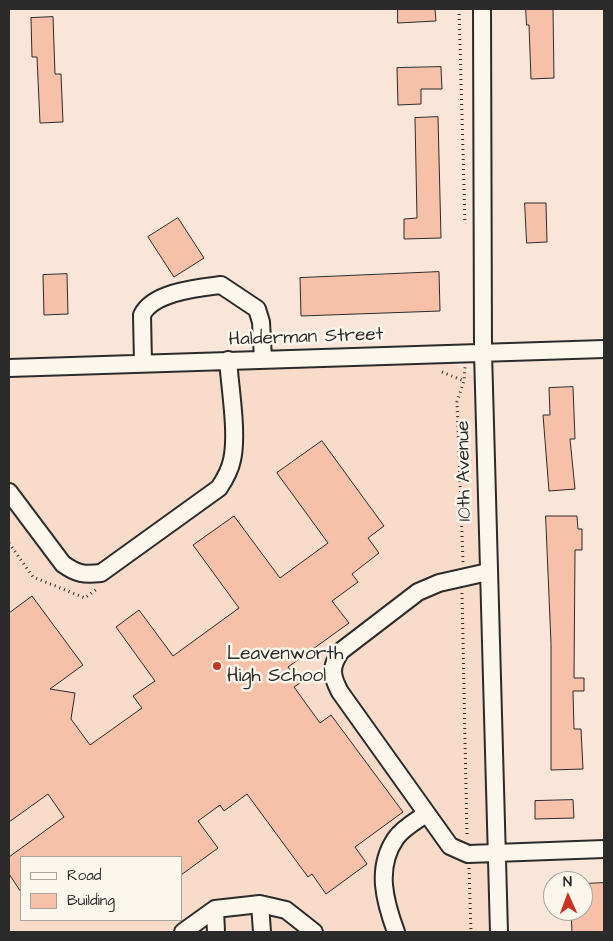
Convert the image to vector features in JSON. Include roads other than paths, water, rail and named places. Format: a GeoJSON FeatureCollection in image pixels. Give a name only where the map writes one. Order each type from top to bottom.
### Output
{"type":"FeatureCollection","features":[{"type":"Feature","properties":{"kind":"street","name":"10th Avenue"},"geometry":{"type":"LineString","coordinates":[[482,9],[474,352],[488,572],[495,853],[499,932]]}},
{"type":"Feature","properties":{"kind":"street"},"geometry":{"type":"LineString","coordinates":[[142,363],[142,315],[145,310],[171,294],[189,289],[221,285],[257,309],[261,322],[262,359]]}},
{"type":"Feature","properties":{"kind":"street","name":"Halderman Street"},"geometry":{"type":"LineString","coordinates":[[9,368],[604,349]]}},
{"type":"Feature","properties":{"kind":"street"},"geometry":{"type":"LineString","coordinates":[[9,492],[63,564],[75,573],[84,575],[101,573],[219,488],[228,473],[233,457],[234,433],[228,360]]}},
{"type":"Feature","properties":{"kind":"street"},"geometry":{"type":"LineString","coordinates":[[488,572],[439,582],[418,592],[341,652],[332,664],[332,677],[340,692],[450,846],[468,854],[604,849]]}},
{"type":"Feature","properties":{"kind":"street"},"geometry":{"type":"LineString","coordinates":[[396,932],[384,899],[386,860],[395,838],[426,814]]}},
{"type":"Feature","properties":{"kind":"street"},"geometry":{"type":"LineString","coordinates":[[260,904],[262,932]]}},
{"type":"Feature","properties":{"kind":"street"},"geometry":{"type":"LineString","coordinates":[[183,932],[216,909],[260,904],[286,910],[310,931]]}},
{"type":"Feature","properties":{"kind":"street"},"geometry":{"type":"LineString","coordinates":[[216,909],[216,932]]}},
{"type":"Feature","properties":{"kind":"place","name":"Leavenworth High School"},"geometry":{"type":"Point","coordinates":[217,666]}}]}
